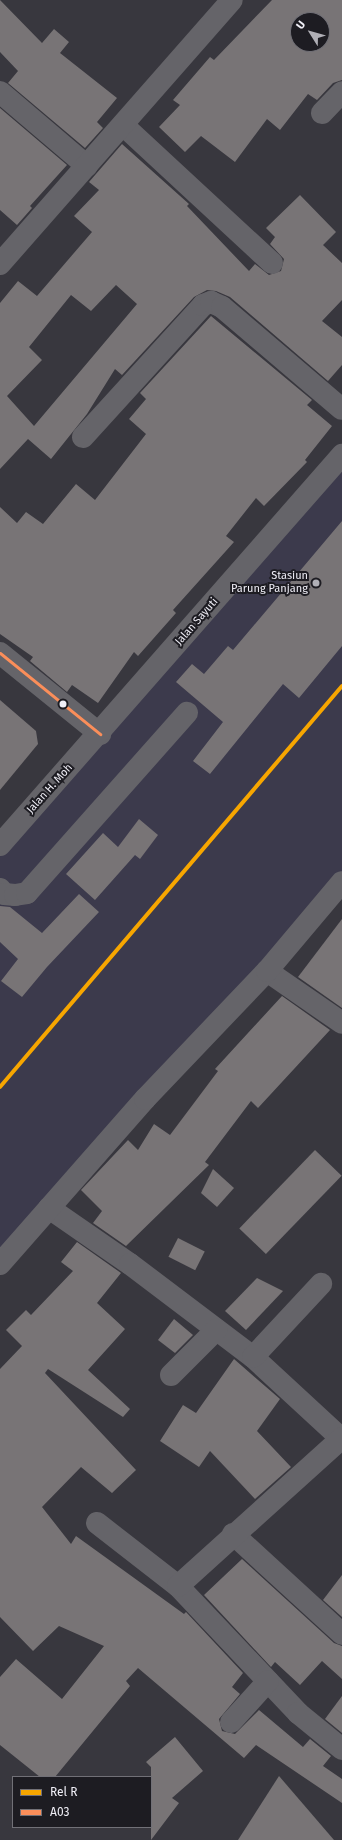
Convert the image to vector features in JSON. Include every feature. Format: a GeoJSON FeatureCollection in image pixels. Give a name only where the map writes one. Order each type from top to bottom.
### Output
{"type":"FeatureCollection","features":[{"type":"Feature","properties":{"kind":"street"},"geometry":{"type":"LineString","coordinates":[[0,264],[232,0]]}},
{"type":"Feature","properties":{"kind":"street"},"geometry":{"type":"LineString","coordinates":[[0,92],[87,166]]}},
{"type":"Feature","properties":{"kind":"street"},"geometry":{"type":"LineString","coordinates":[[322,113],[342,92]]}},
{"type":"Feature","properties":{"kind":"street"},"geometry":{"type":"LineString","coordinates":[[123,125],[272,263]]}},
{"type":"Feature","properties":{"kind":"street"},"geometry":{"type":"LineString","coordinates":[[83,437],[203,305],[211,302],[222,307],[342,409]]}},
{"type":"Feature","properties":{"kind":"street","name":"Jalan Sayuti"},"geometry":{"type":"LineString","coordinates":[[100,734],[342,456]]}},
{"type":"Feature","properties":{"kind":"street"},"geometry":{"type":"LineString","coordinates":[[0,653],[100,734]]}},
{"type":"Feature","properties":{"kind":"street"},"geometry":{"type":"LineString","coordinates":[[0,889],[4,894],[15,895],[27,892],[188,713]]}},
{"type":"Feature","properties":{"kind":"street","name":"Jalan H. Moh"},"geometry":{"type":"LineString","coordinates":[[0,845],[100,734]]}},
{"type":"Feature","properties":{"kind":"street"},"geometry":{"type":"LineString","coordinates":[[0,1264],[145,1099],[267,971],[342,882]]}},
{"type":"Feature","properties":{"kind":"street"},"geometry":{"type":"LineString","coordinates":[[267,971],[342,1023]]}},
{"type":"Feature","properties":{"kind":"street"},"geometry":{"type":"LineString","coordinates":[[49,1208],[130,1264],[253,1357],[342,1438],[233,1534],[178,1586]]}},
{"type":"Feature","properties":{"kind":"street"},"geometry":{"type":"LineString","coordinates":[[253,1357],[321,1284]]}},
{"type":"Feature","properties":{"kind":"street"},"geometry":{"type":"LineString","coordinates":[[171,1375],[216,1330]]}},
{"type":"Feature","properties":{"kind":"street"},"geometry":{"type":"LineString","coordinates":[[97,1522],[178,1586],[298,1713],[342,1749]]}},
{"type":"Feature","properties":{"kind":"street"},"geometry":{"type":"LineString","coordinates":[[233,1534],[342,1634]]}},
{"type":"Feature","properties":{"kind":"street"},"geometry":{"type":"LineString","coordinates":[[231,1722],[268,1681]]}},
{"type":"Feature","properties":{"kind":"shaded area"},"geometry":{"type":"Polygon","coordinates":[[[342,446],[342,876],[0,1264],[0,852],[342,446]]]}},
{"type":"Feature","properties":{"kind":"building"},"geometry":{"type":"Polygon","coordinates":[[[0,0],[42,43],[54,29],[69,42],[60,53],[117,98],[97,122],[103,128],[85,148],[8,83],[18,71],[0,52],[0,0]]]}},
{"type":"Feature","properties":{"kind":"building"},"geometry":{"type":"Polygon","coordinates":[[[272,0],[342,0],[342,80],[333,83],[317,100],[308,94],[280,130],[267,119],[235,162],[201,136],[185,152],[159,127],[180,105],[173,100],[210,57],[214,60],[272,0]]]}},
{"type":"Feature","properties":{"kind":"building"},"geometry":{"type":"Polygon","coordinates":[[[0,108],[67,165],[30,206],[32,208],[17,225],[0,210],[0,108]]]}},
{"type":"Feature","properties":{"kind":"building"},"geometry":{"type":"Polygon","coordinates":[[[122,144],[189,204],[187,206],[249,271],[255,264],[269,275],[281,271],[284,259],[270,244],[275,237],[266,228],[300,195],[336,232],[323,245],[342,263],[342,300],[322,321],[342,337],[342,365],[328,381],[230,297],[216,291],[207,290],[194,297],[122,375],[115,369],[87,414],[51,459],[28,439],[0,469],[0,303],[18,281],[37,296],[92,232],[74,216],[99,190],[89,182],[122,144]],[[116,285],[91,311],[71,295],[29,347],[42,360],[7,396],[34,426],[137,304],[116,285]]]}},
{"type":"Feature","properties":{"kind":"building"},"geometry":{"type":"Polygon","coordinates":[[[211,316],[312,400],[307,405],[332,426],[305,460],[307,462],[264,506],[256,498],[226,536],[234,542],[173,610],[176,613],[138,656],[134,652],[98,703],[72,685],[67,692],[30,661],[33,657],[0,634],[0,507],[17,523],[26,512],[43,524],[76,484],[95,500],[146,434],[129,419],[146,399],[140,393],[211,316]]]}},
{"type":"Feature","properties":{"kind":"building","name":"Stasiun Parung Panjang"},"geometry":{"type":"Polygon","coordinates":[[[342,521],[342,646],[299,698],[283,684],[210,774],[193,761],[223,722],[176,682],[192,664],[204,674],[228,646],[233,650],[342,521]]]}},
{"type":"Feature","properties":{"kind":"building"},"geometry":{"type":"Polygon","coordinates":[[[0,700],[36,731],[38,744],[0,790],[0,700]]]}},
{"type":"Feature","properties":{"kind":"building"},"geometry":{"type":"Polygon","coordinates":[[[139,819],[158,835],[140,859],[135,855],[95,900],[66,874],[103,833],[118,847],[139,819]]]}},
{"type":"Feature","properties":{"kind":"building"},"geometry":{"type":"Polygon","coordinates":[[[79,894],[99,912],[47,967],[22,997],[1,981],[18,959],[0,942],[0,906],[10,907],[42,933],[79,894]]]}},
{"type":"Feature","properties":{"kind":"building"},"geometry":{"type":"Polygon","coordinates":[[[342,919],[342,1008],[298,977],[342,919]]]}},
{"type":"Feature","properties":{"kind":"building"},"geometry":{"type":"Polygon","coordinates":[[[282,996],[330,1030],[258,1108],[251,1101],[205,1162],[209,1165],[126,1246],[93,1223],[102,1211],[81,1190],[128,1140],[138,1150],[154,1124],[170,1135],[218,1071],[215,1069],[282,996]]]}},
{"type":"Feature","properties":{"kind":"building"},"geometry":{"type":"Polygon","coordinates":[[[315,1150],[342,1176],[266,1254],[239,1228],[315,1150]]]}},
{"type":"Feature","properties":{"kind":"building"},"geometry":{"type":"Polygon","coordinates":[[[213,1169],[234,1188],[217,1207],[201,1193],[213,1169]]]}},
{"type":"Feature","properties":{"kind":"building"},"geometry":{"type":"Polygon","coordinates":[[[178,1238],[205,1252],[195,1270],[168,1257],[178,1238]]]}},
{"type":"Feature","properties":{"kind":"building"},"geometry":{"type":"Polygon","coordinates":[[[77,1242],[121,1273],[97,1303],[125,1329],[88,1370],[130,1409],[123,1417],[48,1369],[45,1373],[136,1470],[112,1493],[81,1467],[42,1507],[71,1544],[76,1536],[184,1614],[186,1612],[243,1673],[232,1687],[240,1694],[219,1719],[222,1731],[235,1734],[259,1710],[303,1747],[310,1739],[331,1756],[323,1766],[342,1779],[342,1803],[256,1745],[244,1758],[138,1668],[126,1681],[130,1686],[56,1776],[39,1776],[0,1745],[0,1677],[16,1659],[62,1699],[104,1646],[59,1626],[33,1651],[0,1617],[0,1369],[22,1346],[6,1330],[26,1310],[31,1315],[73,1271],[61,1262],[77,1242]]]}},
{"type":"Feature","properties":{"kind":"building"},"geometry":{"type":"Polygon","coordinates":[[[257,1278],[283,1291],[246,1330],[225,1311],[257,1278]]]}},
{"type":"Feature","properties":{"kind":"building"},"geometry":{"type":"Polygon","coordinates":[[[174,1319],[193,1335],[175,1353],[158,1340],[174,1319]]]}},
{"type":"Feature","properties":{"kind":"building"},"geometry":{"type":"Polygon","coordinates":[[[234,1359],[280,1399],[257,1431],[291,1467],[255,1499],[210,1451],[199,1467],[160,1441],[183,1405],[196,1413],[234,1359]]]}},
{"type":"Feature","properties":{"kind":"building"},"geometry":{"type":"Polygon","coordinates":[[[242,1559],[334,1643],[342,1646],[342,1679],[322,1661],[300,1685],[275,1662],[271,1667],[204,1595],[242,1559]]]}},
{"type":"Feature","properties":{"kind":"building"},"geometry":{"type":"Polygon","coordinates":[[[342,1575],[342,1617],[323,1600],[342,1575]]]}},
{"type":"Feature","properties":{"kind":"building"},"geometry":{"type":"Polygon","coordinates":[[[342,1696],[342,1733],[325,1719],[342,1696]]]}},
{"type":"Feature","properties":{"kind":"building"},"geometry":{"type":"Polygon","coordinates":[[[175,1737],[203,1771],[172,1798],[179,1803],[151,1840],[152,1776],[151,1767],[146,1762],[175,1737]]]}},
{"type":"Feature","properties":{"kind":"building"},"geometry":{"type":"Polygon","coordinates":[[[279,1776],[334,1840],[238,1840],[279,1776]]]}},
{"type":"Feature","properties":{"kind":"rail line","name":"R"},"geometry":{"type":"LineString","coordinates":[[0,1087],[342,686]]}},
{"type":"Feature","properties":{"kind":"transit line","name":"A03"},"geometry":{"type":"LineString","coordinates":[[0,653],[100,734]]}},
{"type":"Feature","properties":{"kind":"place","name":"Stasiun Parung Panjang"},"geometry":{"type":"Point","coordinates":[316,583]}}]}
